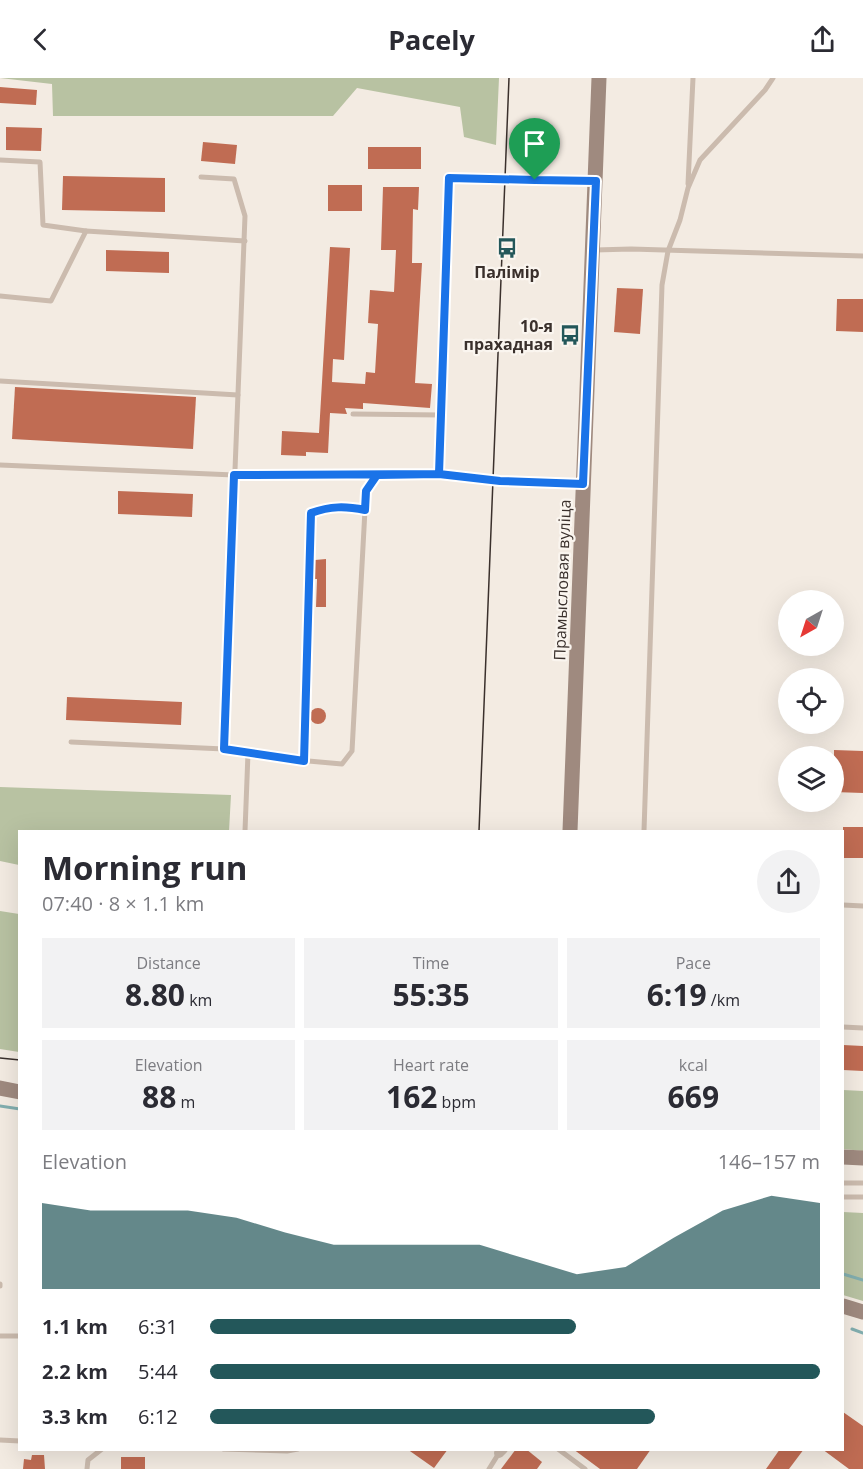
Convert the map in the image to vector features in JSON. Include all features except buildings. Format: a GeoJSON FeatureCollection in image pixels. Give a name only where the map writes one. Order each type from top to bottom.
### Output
{"type":"FeatureCollection","features":[{"type":"Feature","properties":{"kind":"main road","name":"Прамысловая вуліца"},"geometry":{"type":"LineString","coordinates":[[570,830],[599,78]]}},
{"type":"Feature","properties":{"kind":"main road"},"geometry":{"type":"LineString","coordinates":[[0,1088],[18,1092]]}},
{"type":"Feature","properties":{"kind":"main road"},"geometry":{"type":"LineString","coordinates":[[844,1157],[863,1158]]}},
{"type":"Feature","properties":{"kind":"main road"},"geometry":{"type":"LineString","coordinates":[[844,1306],[863,1312]]}},
{"type":"Feature","properties":{"kind":"street"},"geometry":{"type":"LineString","coordinates":[[439,474],[449,178],[596,181]]}},
{"type":"Feature","properties":{"kind":"street"},"geometry":{"type":"LineString","coordinates":[[234,475],[439,474],[500,481],[583,484]]}},
{"type":"Feature","properties":{"kind":"lane"},"geometry":{"type":"LineString","coordinates":[[688,188],[693,78]]}},
{"type":"Feature","properties":{"kind":"lane"},"geometry":{"type":"LineString","coordinates":[[644,830],[662,285],[668,251],[680,220],[688,188],[700,160],[765,90],[773,78]]}},
{"type":"Feature","properties":{"kind":"lane"},"geometry":{"type":"LineString","coordinates":[[0,160],[40,162],[43,225],[86,231],[245,241]]}},
{"type":"Feature","properties":{"kind":"lane"},"geometry":{"type":"LineString","coordinates":[[201,177],[234,179],[245,216],[224,749]]}},
{"type":"Feature","properties":{"kind":"lane"},"geometry":{"type":"LineString","coordinates":[[0,296],[51,301],[86,231]]}},
{"type":"Feature","properties":{"kind":"lane"},"geometry":{"type":"LineString","coordinates":[[592,250],[863,256]]}},
{"type":"Feature","properties":{"kind":"lane"},"geometry":{"type":"LineString","coordinates":[[0,381],[238,394]]}},
{"type":"Feature","properties":{"kind":"lane"},"geometry":{"type":"LineString","coordinates":[[352,414],[441,416]]}},
{"type":"Feature","properties":{"kind":"lane"},"geometry":{"type":"LineString","coordinates":[[0,465],[234,475]]}},
{"type":"Feature","properties":{"kind":"lane"},"geometry":{"type":"LineString","coordinates":[[71,742],[224,749],[304,761],[342,764],[352,751],[366,491],[377,475]]}},
{"type":"Feature","properties":{"kind":"lane"},"geometry":{"type":"LineString","coordinates":[[304,761],[311,513],[344,506],[365,510]]}},
{"type":"Feature","properties":{"kind":"lane"},"geometry":{"type":"LineString","coordinates":[[245,830],[248,753]]}},
{"type":"Feature","properties":{"kind":"lane"},"geometry":{"type":"LineString","coordinates":[[844,905],[863,906]]}},
{"type":"Feature","properties":{"kind":"lane"},"geometry":{"type":"LineString","coordinates":[[844,1027],[863,1028]]}},
{"type":"Feature","properties":{"kind":"lane"},"geometry":{"type":"LineString","coordinates":[[844,1183],[863,1183]]}},
{"type":"Feature","properties":{"kind":"lane"},"geometry":{"type":"LineString","coordinates":[[844,1197],[863,1197]]}},
{"type":"Feature","properties":{"kind":"lane"},"geometry":{"type":"LineString","coordinates":[[0,1336],[18,1336]]}},
{"type":"Feature","properties":{"kind":"lane"},"geometry":{"type":"LineString","coordinates":[[0,1440],[18,1441]]}},
{"type":"Feature","properties":{"kind":"lane"},"geometry":{"type":"LineString","coordinates":[[87,1469],[88,1460],[99,1451]]}},
{"type":"Feature","properties":{"kind":"lane"},"geometry":{"type":"LineString","coordinates":[[265,1451],[290,1451]]}},
{"type":"Feature","properties":{"kind":"lane"},"geometry":{"type":"LineString","coordinates":[[489,1469],[501,1451]]}},
{"type":"Feature","properties":{"kind":"lane"},"geometry":{"type":"LineString","coordinates":[[561,1451],[585,1469]]}},
{"type":"Feature","properties":{"kind":"green space"},"geometry":{"type":"Polygon","coordinates":[[[0,78],[499,78],[496,145],[464,137],[460,107],[357,88],[333,116],[53,116],[52,84],[0,78]]]}},
{"type":"Feature","properties":{"kind":"green space"},"geometry":{"type":"Polygon","coordinates":[[[0,787],[231,795],[229,830],[18,830],[18,865],[0,861],[0,787]]]}},
{"type":"Feature","properties":{"kind":"green space"},"geometry":{"type":"Polygon","coordinates":[[[0,911],[18,914],[18,1052],[0,1049],[0,911]]]}},
{"type":"Feature","properties":{"kind":"green space"},"geometry":{"type":"Polygon","coordinates":[[[844,1090],[863,1091],[863,1151],[844,1149],[844,1090]]]}},
{"type":"Feature","properties":{"kind":"green space"},"geometry":{"type":"Polygon","coordinates":[[[844,1212],[863,1213],[863,1301],[844,1295],[844,1212]]]}},
{"type":"Feature","properties":{"kind":"waterway"},"geometry":{"type":"LineString","coordinates":[[0,1106],[18,1109]]}},
{"type":"Feature","properties":{"kind":"waterway"},"geometry":{"type":"LineString","coordinates":[[844,1274],[863,1280]]}},
{"type":"Feature","properties":{"kind":"waterway"},"geometry":{"type":"LineString","coordinates":[[852,1329],[863,1333]]}},
{"type":"Feature","properties":{"kind":"tram line"},"geometry":{"type":"LineString","coordinates":[[479,830],[509,78]]}},
{"type":"Feature","properties":{"kind":"tram line"},"geometry":{"type":"LineString","coordinates":[[0,1058],[18,1060]]}},
{"type":"Feature","properties":{"kind":"place","name":"Палімір"},"geometry":{"type":"Point","coordinates":[507,248]}},
{"type":"Feature","properties":{"kind":"place","name":"10-я прахадная"},"geometry":{"type":"Point","coordinates":[570,335]}},
{"type":"Feature","properties":{"kind":"route"},"geometry":{"type":"LineString","coordinates":[[535,180],[449,178],[439,474],[377,475],[366,491],[365,510],[344,506],[311,513],[304,761],[224,749],[234,475],[439,474],[500,481],[583,484],[596,181],[535,180]]}}]}
